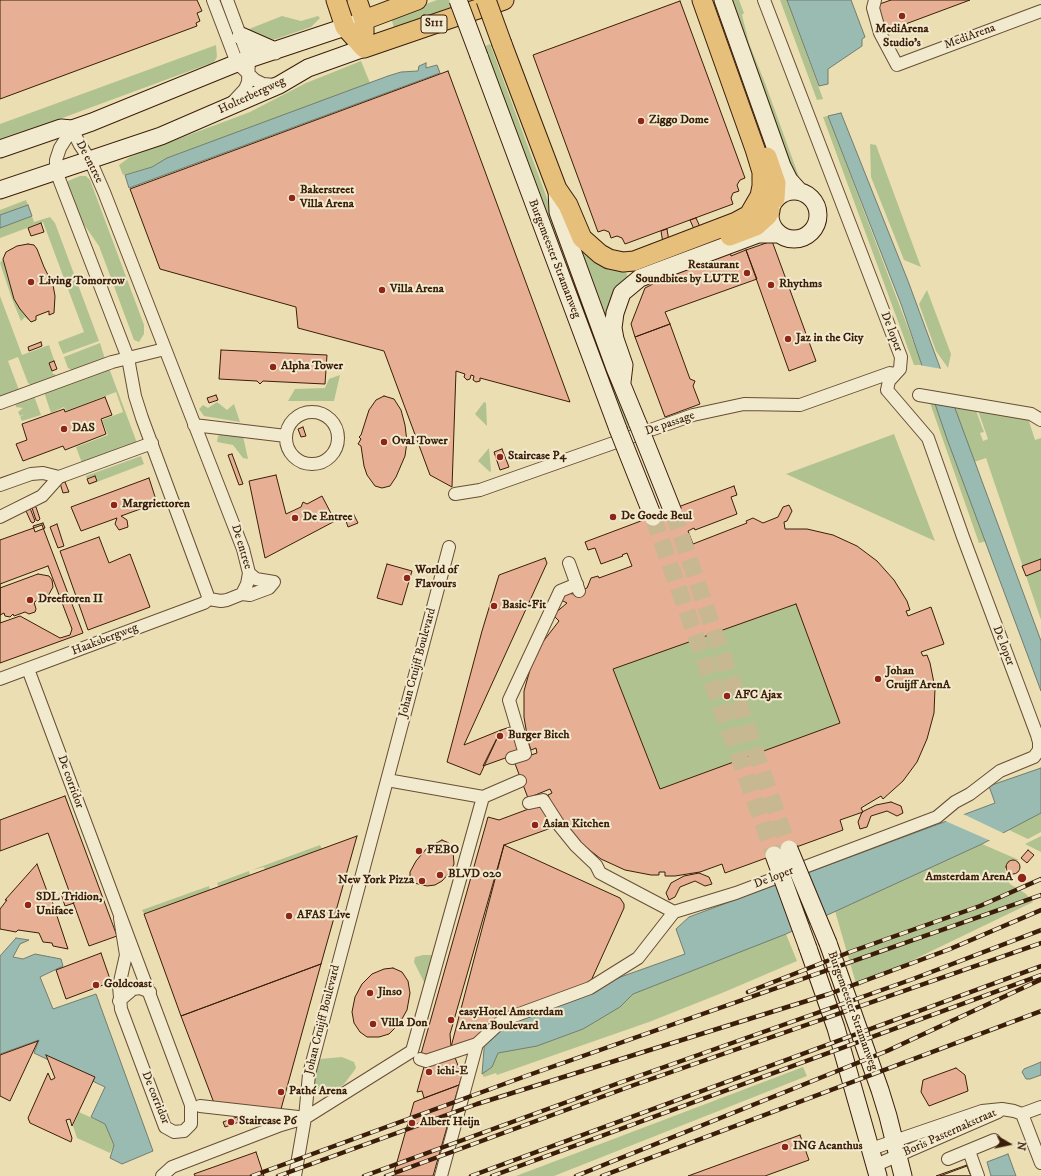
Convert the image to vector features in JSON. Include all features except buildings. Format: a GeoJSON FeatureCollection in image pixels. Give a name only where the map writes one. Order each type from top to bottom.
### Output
{"type":"FeatureCollection","features":[{"type":"Feature","properties":{"kind":"main road"},"geometry":{"type":"LineString","coordinates":[[336,0],[345,27],[364,48]]}},
{"type":"Feature","properties":{"kind":"main road"},"geometry":{"type":"LineString","coordinates":[[357,0],[364,20],[364,48]]}},
{"type":"Feature","properties":{"kind":"main road","name":"S111"},"geometry":{"type":"LineString","coordinates":[[0,149],[61,128],[72,129],[243,61],[345,27],[417,0]]}},
{"type":"Feature","properties":{"kind":"main road","name":"Burgemeester Stramanweg"},"geometry":{"type":"LineString","coordinates":[[458,0],[618,430],[653,517]]}},
{"type":"Feature","properties":{"kind":"main road","name":"Burgemeester Stramanweg"},"geometry":{"type":"LineString","coordinates":[[486,0],[557,189],[568,205],[582,238],[591,247],[609,259],[623,262],[637,269],[740,232],[748,215],[756,206],[762,186],[762,172],[755,149],[702,0]]}},
{"type":"Feature","properties":{"kind":"main road","name":"Holterbergweg"},"geometry":{"type":"LineString","coordinates":[[0,190],[161,136],[279,85],[308,68],[504,0]]}},
{"type":"Feature","properties":{"kind":"main road"},"geometry":{"type":"LineString","coordinates":[[723,0],[782,166],[789,180],[798,190],[814,200],[818,212],[816,225],[808,235],[796,239],[790,239],[778,234],[771,224],[772,205],[776,183],[760,138],[741,111]]}},
{"type":"Feature","properties":{"kind":"main road"},"geometry":{"type":"LineString","coordinates":[[241,36],[275,51]]}},
{"type":"Feature","properties":{"kind":"main road","name":"Burgemeester Stramanweg"},"geometry":{"type":"LineString","coordinates":[[557,189],[558,212],[673,512]]}},
{"type":"Feature","properties":{"kind":"main road"},"geometry":{"type":"LineString","coordinates":[[740,232],[756,226],[767,216],[772,205],[785,192],[798,190]]}},
{"type":"Feature","properties":{"kind":"main road","name":"Burgemeester Stramanweg"},"geometry":{"type":"LineString","coordinates":[[622,382],[624,365],[615,339],[613,328],[622,293],[637,269],[675,247],[740,232],[778,234]]}},
{"type":"Feature","properties":{"kind":"main road","name":"Burgemeester Stramanweg"},"geometry":{"type":"LineString","coordinates":[[875,1163],[836,1028],[808,948],[782,852],[828,943],[865,1043],[888,1116],[902,1176]]}},
{"type":"Feature","properties":{"kind":"street"},"geometry":{"type":"LineString","coordinates":[[213,0],[249,76],[263,84],[279,85]]}},
{"type":"Feature","properties":{"kind":"street"},"geometry":{"type":"LineString","coordinates":[[227,0],[241,36],[243,61]]}},
{"type":"Feature","properties":{"kind":"street","name":"De loper"},"geometry":{"type":"LineString","coordinates":[[674,912],[736,893],[937,817],[955,802],[970,794],[1000,771],[1034,757],[1039,750],[1040,742],[1037,725],[962,537],[928,438],[887,390],[889,381],[900,369],[901,357],[764,0]]}},
{"type":"Feature","properties":{"kind":"street","name":"MediArena"},"geometry":{"type":"LineString","coordinates":[[874,0],[873,8],[880,32],[897,64],[1041,11]]}},
{"type":"Feature","properties":{"kind":"street"},"geometry":{"type":"LineString","coordinates":[[226,109],[245,89],[249,76]]}},
{"type":"Feature","properties":{"kind":"street","name":"De entree"},"geometry":{"type":"LineString","coordinates":[[72,129],[90,160],[166,349],[194,425],[226,501],[243,549],[249,573],[247,584],[242,594]]}},
{"type":"Feature","properties":{"kind":"street","name":"De entree"},"geometry":{"type":"LineString","coordinates":[[72,129],[60,148],[56,160],[56,171],[128,358],[135,396],[210,599]]}},
{"type":"Feature","properties":{"kind":"street"},"geometry":{"type":"LineString","coordinates":[[0,403],[112,362],[166,349]]}},
{"type":"Feature","properties":{"kind":"street","name":"De passage"},"geometry":{"type":"LineString","coordinates":[[454,494],[480,490],[693,415],[744,404],[800,405],[890,374]]}},
{"type":"Feature","properties":{"kind":"street"},"geometry":{"type":"LineString","coordinates":[[922,395],[1031,414],[1041,420]]}},
{"type":"Feature","properties":{"kind":"street"},"geometry":{"type":"LineString","coordinates":[[318,412],[326,416],[335,425],[338,442],[336,449],[328,459],[319,463],[308,464],[297,459],[290,451],[286,436],[289,426],[297,417],[307,413],[318,412]]}},
{"type":"Feature","properties":{"kind":"street"},"geometry":{"type":"LineString","coordinates":[[194,425],[286,436]]}},
{"type":"Feature","properties":{"kind":"street"},"geometry":{"type":"LineString","coordinates":[[0,517],[42,496],[59,477],[152,443]]}},
{"type":"Feature","properties":{"kind":"street"},"geometry":{"type":"LineString","coordinates":[[0,485],[30,474],[43,473],[59,477]]}},
{"type":"Feature","properties":{"kind":"street","name":"Johan Cruijff Boulevard"},"geometry":{"type":"LineString","coordinates":[[295,1176],[305,1118],[309,1074],[449,547]]}},
{"type":"Feature","properties":{"kind":"street"},"geometry":{"type":"LineString","coordinates":[[512,758],[525,754],[509,700],[560,591],[578,588],[569,563]]}},
{"type":"Feature","properties":{"kind":"street"},"geometry":{"type":"LineString","coordinates":[[210,599],[221,601],[242,594],[250,595],[269,588],[274,582],[256,579],[249,573]]}},
{"type":"Feature","properties":{"kind":"street","name":"Haaksbergweg"},"geometry":{"type":"LineString","coordinates":[[0,679],[204,604],[210,599]]}},
{"type":"Feature","properties":{"kind":"street","name":"De corridor"},"geometry":{"type":"LineString","coordinates":[[28,669],[191,1105],[191,1124],[184,1130],[174,1132],[165,1127],[121,1009],[119,1000],[119,986],[126,955],[120,918]]}},
{"type":"Feature","properties":{"kind":"street"},"geometry":{"type":"LineString","coordinates":[[387,780],[483,797],[520,781]]}},
{"type":"Feature","properties":{"kind":"street"},"geometry":{"type":"LineString","coordinates":[[162,1176],[172,1168],[281,1125],[305,1118],[412,1052],[483,797]]}},
{"type":"Feature","properties":{"kind":"street"},"geometry":{"type":"LineString","coordinates":[[420,1059],[426,1061],[478,1044],[503,1020],[590,988],[638,958],[674,912],[600,872],[559,825],[543,800],[529,803]]}},
{"type":"Feature","properties":{"kind":"street"},"geometry":{"type":"LineString","coordinates":[[119,1000],[133,989],[140,988],[150,992]]}},
{"type":"Feature","properties":{"kind":"street"},"geometry":{"type":"LineString","coordinates":[[441,1176],[478,1044]]}},
{"type":"Feature","properties":{"kind":"street"},"geometry":{"type":"LineString","coordinates":[[200,1106],[305,1118]]}},
{"type":"Feature","properties":{"kind":"street"},"geometry":{"type":"LineString","coordinates":[[1041,1107],[1022,1114],[1041,1163]]}},
{"type":"Feature","properties":{"kind":"street","name":"Boris Pasternakstraat"},"geometry":{"type":"LineString","coordinates":[[896,1149],[982,1111],[1002,1109],[1014,1110],[1022,1114]]}},
{"type":"Feature","properties":{"kind":"street"},"geometry":{"type":"LineString","coordinates":[[948,1159],[994,1140]]}},
{"type":"Feature","properties":{"kind":"street"},"geometry":{"type":"LineString","coordinates":[[875,1163],[896,1149]]}},
{"type":"Feature","properties":{"kind":"street"},"geometry":{"type":"LineString","coordinates":[[875,1163],[896,1149]]}},
{"type":"Feature","properties":{"kind":"street"},"geometry":{"type":"LineString","coordinates":[[969,1151],[978,1176]]}},
{"type":"Feature","properties":{"kind":"green space"},"geometry":{"type":"Polygon","coordinates":[[[437,0],[472,0],[394,28],[391,17],[437,0]]]}},
{"type":"Feature","properties":{"kind":"green space"},"geometry":{"type":"Polygon","coordinates":[[[730,0],[739,0],[744,13],[742,15],[749,43],[799,177],[795,179],[730,0]]]}},
{"type":"Feature","properties":{"kind":"green space"},"geometry":{"type":"Polygon","coordinates":[[[780,0],[787,0],[823,99],[817,100],[780,0]]]}},
{"type":"Feature","properties":{"kind":"green space"},"geometry":{"type":"Polygon","coordinates":[[[282,16],[301,21],[318,16],[320,18],[311,27],[267,41],[244,31],[282,16]]]}},
{"type":"Feature","properties":{"kind":"green space"},"geometry":{"type":"Polygon","coordinates":[[[490,44],[599,339],[593,343],[483,47],[490,44]]]}},
{"type":"Feature","properties":{"kind":"green space"},"geometry":{"type":"Polygon","coordinates":[[[216,45],[217,57],[214,62],[0,141],[0,124],[216,45]]]}},
{"type":"Feature","properties":{"kind":"green space"},"geometry":{"type":"Polygon","coordinates":[[[361,61],[370,83],[167,158],[152,167],[123,175],[119,165],[130,157],[250,112],[306,83],[361,61]]]}},
{"type":"Feature","properties":{"kind":"green space"},"geometry":{"type":"Polygon","coordinates":[[[828,116],[922,365],[914,365],[823,117],[828,116]]]}},
{"type":"Feature","properties":{"kind":"green space"},"geometry":{"type":"Polygon","coordinates":[[[870,144],[876,145],[921,267],[904,260],[871,177],[870,144]]]}},
{"type":"Feature","properties":{"kind":"green space"},"geometry":{"type":"Polygon","coordinates":[[[80,176],[86,176],[90,180],[144,325],[144,334],[139,342],[134,340],[99,246],[76,213],[66,185],[68,181],[80,176]]]}},
{"type":"Feature","properties":{"kind":"green space"},"geometry":{"type":"Polygon","coordinates":[[[26,200],[28,205],[0,215],[0,210],[26,200]]]}},
{"type":"Feature","properties":{"kind":"green space"},"geometry":{"type":"Polygon","coordinates":[[[32,216],[34,222],[50,217],[55,223],[99,341],[63,354],[58,342],[84,332],[43,222],[0,238],[0,228],[32,216]]]}},
{"type":"Feature","properties":{"kind":"green space"},"geometry":{"type":"Polygon","coordinates":[[[579,248],[595,263],[604,267],[625,269],[629,281],[609,328],[579,248]]]}},
{"type":"Feature","properties":{"kind":"green space"},"geometry":{"type":"Polygon","coordinates":[[[3,259],[14,299],[29,319],[28,320],[25,317],[21,321],[0,263],[3,259]]]}},
{"type":"Feature","properties":{"kind":"green space"},"geometry":{"type":"Polygon","coordinates":[[[927,290],[951,354],[948,368],[936,351],[919,304],[927,290]]]}},
{"type":"Feature","properties":{"kind":"green space"},"geometry":{"type":"Polygon","coordinates":[[[0,296],[22,355],[49,345],[57,369],[54,361],[49,363],[53,374],[55,374],[56,377],[31,385],[28,383],[18,357],[8,361],[19,390],[0,398],[0,296]]]}},
{"type":"Feature","properties":{"kind":"green space"},"geometry":{"type":"Polygon","coordinates":[[[100,343],[105,359],[72,370],[68,368],[64,357],[100,343]]]}},
{"type":"Feature","properties":{"kind":"green space"},"geometry":{"type":"Polygon","coordinates":[[[607,366],[631,427],[624,430],[602,368],[607,366]]]}},
{"type":"Feature","properties":{"kind":"green space"},"geometry":{"type":"Polygon","coordinates":[[[109,368],[137,443],[82,463],[76,447],[108,435],[102,420],[123,412],[116,392],[66,411],[64,407],[51,413],[44,392],[109,368]]]}},
{"type":"Feature","properties":{"kind":"green space"},"geometry":{"type":"Polygon","coordinates":[[[340,375],[334,401],[288,401],[295,389],[325,388],[329,379],[340,375]]]}},
{"type":"Feature","properties":{"kind":"green space"},"geometry":{"type":"Polygon","coordinates":[[[34,396],[41,415],[22,421],[20,417],[25,414],[20,416],[18,412],[23,408],[16,407],[15,403],[34,396]]]}},
{"type":"Feature","properties":{"kind":"green space"},"geometry":{"type":"Polygon","coordinates":[[[929,400],[936,402],[987,541],[979,543],[929,400]]]}},
{"type":"Feature","properties":{"kind":"green space"},"geometry":{"type":"Polygon","coordinates":[[[217,402],[227,410],[234,404],[240,422],[204,416],[199,409],[203,405],[208,408],[217,402]]]}},
{"type":"Feature","properties":{"kind":"green space"},"geometry":{"type":"Polygon","coordinates":[[[484,402],[486,403],[487,426],[475,414],[484,402]]]}},
{"type":"Feature","properties":{"kind":"green space"},"geometry":{"type":"Polygon","coordinates":[[[953,404],[975,408],[984,432],[980,433],[983,441],[988,439],[977,408],[1028,418],[1035,440],[1041,438],[1041,620],[986,458],[974,462],[953,404]]]}},
{"type":"Feature","properties":{"kind":"green space"},"geometry":{"type":"Polygon","coordinates":[[[227,432],[243,436],[248,459],[243,458],[233,445],[217,442],[218,436],[227,432]]]}},
{"type":"Feature","properties":{"kind":"green space"},"geometry":{"type":"Polygon","coordinates":[[[894,434],[935,541],[786,474],[894,434]]]}},
{"type":"Feature","properties":{"kind":"green space"},"geometry":{"type":"Polygon","coordinates":[[[489,448],[491,471],[490,472],[478,461],[489,448]]]}},
{"type":"Feature","properties":{"kind":"green space"},"geometry":{"type":"Polygon","coordinates":[[[141,456],[144,464],[89,485],[97,480],[95,476],[87,479],[86,476],[141,456]]]}},
{"type":"Feature","properties":{"kind":"green space","name":"AFC Ajax"},"geometry":{"type":"Polygon","coordinates":[[[796,604],[840,723],[660,789],[613,669],[796,604]]]}},
{"type":"Feature","properties":{"kind":"green space"},"geometry":{"type":"Polygon","coordinates":[[[1041,813],[1041,832],[1028,839],[1009,830],[1041,813]]]}},
{"type":"Feature","properties":{"kind":"green space"},"geometry":{"type":"Polygon","coordinates":[[[1041,836],[1041,852],[1025,844],[1041,836]]]}},
{"type":"Feature","properties":{"kind":"green space"},"geometry":{"type":"Polygon","coordinates":[[[982,844],[1019,860],[1012,860],[1005,867],[1006,878],[1010,884],[1026,894],[1033,902],[857,987],[835,911],[982,844]]]}},
{"type":"Feature","properties":{"kind":"green space"},"geometry":{"type":"Polygon","coordinates":[[[320,845],[322,849],[265,870],[264,867],[252,870],[320,845]]]}},
{"type":"Feature","properties":{"kind":"green space"},"geometry":{"type":"Polygon","coordinates":[[[249,871],[250,875],[219,887],[217,883],[249,871]]]}},
{"type":"Feature","properties":{"kind":"green space"},"geometry":{"type":"Polygon","coordinates":[[[209,886],[210,890],[144,914],[142,910],[209,886]]]}},
{"type":"Feature","properties":{"kind":"green space"},"geometry":{"type":"Polygon","coordinates":[[[786,934],[797,961],[649,1022],[497,1075],[496,1073],[484,1077],[482,1074],[492,1067],[498,1053],[537,1046],[583,1029],[620,1007],[633,994],[786,934]]]}},
{"type":"Feature","properties":{"kind":"green space"},"geometry":{"type":"Polygon","coordinates":[[[432,955],[435,958],[425,984],[414,962],[415,957],[432,955]]]}},
{"type":"Feature","properties":{"kind":"green space"},"geometry":{"type":"Polygon","coordinates":[[[342,1057],[354,1062],[356,1068],[344,1084],[335,1091],[322,1096],[317,1095],[313,1090],[316,1061],[320,1059],[342,1057]]]}},
{"type":"Feature","properties":{"kind":"green space"},"geometry":{"type":"Polygon","coordinates":[[[803,1067],[807,1076],[554,1176],[516,1176],[803,1067]]]}},
{"type":"Feature","properties":{"kind":"green space"},"geometry":{"type":"Polygon","coordinates":[[[79,1112],[105,1124],[114,1145],[110,1153],[77,1138],[73,1126],[79,1112]]]}},
{"type":"Feature","properties":{"kind":"water"},"geometry":{"type":"Polygon","coordinates":[[[787,0],[851,0],[865,37],[862,39],[862,46],[828,69],[828,84],[819,86],[787,0]]]}},
{"type":"Feature","properties":{"kind":"water"},"geometry":{"type":"Polygon","coordinates":[[[426,63],[426,68],[437,65],[440,73],[129,188],[125,175],[152,167],[167,158],[388,76],[401,72],[418,71],[419,66],[426,63]]]}},
{"type":"Feature","properties":{"kind":"water"},"geometry":{"type":"Polygon","coordinates":[[[841,113],[908,281],[1041,641],[1041,691],[947,439],[901,304],[828,116],[841,113]]]}},
{"type":"Feature","properties":{"kind":"water"},"geometry":{"type":"Polygon","coordinates":[[[28,205],[32,216],[0,228],[0,215],[28,205]]]}},
{"type":"Feature","properties":{"kind":"water"},"geometry":{"type":"Polygon","coordinates":[[[1041,768],[1041,813],[982,844],[786,934],[633,994],[620,1007],[583,1029],[537,1046],[498,1053],[492,1067],[482,1074],[486,1025],[685,954],[676,929],[689,917],[995,803],[989,786],[1041,768]]]}},
{"type":"Feature","properties":{"kind":"water"},"geometry":{"type":"Polygon","coordinates":[[[16,938],[29,940],[20,944],[13,957],[23,959],[35,954],[61,959],[63,966],[40,977],[53,1009],[96,994],[153,1151],[122,1164],[110,1158],[114,1145],[105,1124],[91,1117],[105,1087],[34,1053],[39,1040],[0,1054],[0,956],[16,938]]]}},
{"type":"Feature","properties":{"kind":"water"},"geometry":{"type":"Polygon","coordinates":[[[1041,1062],[1041,1075],[1026,1079],[1022,1072],[1024,1069],[1041,1062]]]}},
{"type":"Feature","properties":{"kind":"water"},"geometry":{"type":"Polygon","coordinates":[[[1008,1154],[1016,1176],[991,1176],[987,1162],[1008,1154]]]}},
{"type":"Feature","properties":{"kind":"pier"},"geometry":{"type":"Polygon","coordinates":[[[919,365],[942,369],[956,406],[932,402],[919,365]]]}},
{"type":"Feature","properties":{"kind":"pier"},"geometry":{"type":"Polygon","coordinates":[[[961,813],[1005,834],[991,841],[943,820],[961,813]]]}},
{"type":"Feature","properties":{"kind":"tunnel"},"geometry":{"type":"LineString","coordinates":[[673,512],[789,849]]}},
{"type":"Feature","properties":{"kind":"tunnel"},"geometry":{"type":"LineString","coordinates":[[653,517],[774,855]]}},
{"type":"Feature","properties":{"kind":"railway"},"geometry":{"type":"LineString","coordinates":[[748,992],[850,952],[980,906],[1041,879]]}},
{"type":"Feature","properties":{"kind":"railway"},"geometry":{"type":"LineString","coordinates":[[252,1176],[526,1076],[1041,895]]}},
{"type":"Feature","properties":{"kind":"railway"},"geometry":{"type":"LineString","coordinates":[[278,1176],[477,1104],[829,994],[950,949],[1041,910]]}},
{"type":"Feature","properties":{"kind":"railway"},"geometry":{"type":"LineString","coordinates":[[364,1176],[619,1083],[913,979],[1041,930]]}},
{"type":"Feature","properties":{"kind":"railway"},"geometry":{"type":"LineString","coordinates":[[386,1176],[634,1085],[1041,943]]}},
{"type":"Feature","properties":{"kind":"railway"},"geometry":{"type":"LineString","coordinates":[[471,1176],[1041,966]]}},
{"type":"Feature","properties":{"kind":"railway"},"geometry":{"type":"LineString","coordinates":[[492,1176],[1041,975]]}},
{"type":"Feature","properties":{"kind":"railway"},"geometry":{"type":"LineString","coordinates":[[576,1176],[887,1051],[1040,980]]}},
{"type":"Feature","properties":{"kind":"railway"},"geometry":{"type":"LineString","coordinates":[[602,1176],[1041,1011]]}},
{"type":"Feature","properties":{"kind":"place","name":"MediArena Studio's"},"geometry":{"type":"Point","coordinates":[902,16]}},
{"type":"Feature","properties":{"kind":"place","name":"Ziggo Dome"},"geometry":{"type":"Point","coordinates":[641,121]}},
{"type":"Feature","properties":{"kind":"place","name":"Bakerstreet Villa Arena"},"geometry":{"type":"Point","coordinates":[292,198]}},
{"type":"Feature","properties":{"kind":"place","name":"Restaurant Soundbites by LUTE"},"geometry":{"type":"Point","coordinates":[747,273]}},
{"type":"Feature","properties":{"kind":"place","name":"Living Tomorrow"},"geometry":{"type":"Point","coordinates":[31,282]}},
{"type":"Feature","properties":{"kind":"place","name":"Rhythms"},"geometry":{"type":"Point","coordinates":[771,285]}},
{"type":"Feature","properties":{"kind":"place","name":"Villa Arena"},"geometry":{"type":"Point","coordinates":[382,290]}},
{"type":"Feature","properties":{"kind":"place","name":"Jaz in the City"},"geometry":{"type":"Point","coordinates":[788,339]}},
{"type":"Feature","properties":{"kind":"place","name":"Alpha Tower"},"geometry":{"type":"Point","coordinates":[273,367]}},
{"type":"Feature","properties":{"kind":"place","name":"DAS"},"geometry":{"type":"Point","coordinates":[64,429]}},
{"type":"Feature","properties":{"kind":"place","name":"Oval Tower"},"geometry":{"type":"Point","coordinates":[384,442]}},
{"type":"Feature","properties":{"kind":"place","name":"Staircase P4"},"geometry":{"type":"Point","coordinates":[500,457]}},
{"type":"Feature","properties":{"kind":"place","name":"Margriettoren"},"geometry":{"type":"Point","coordinates":[114,505]}},
{"type":"Feature","properties":{"kind":"place","name":"De Goede Beul"},"geometry":{"type":"Point","coordinates":[613,517]}},
{"type":"Feature","properties":{"kind":"place","name":"De Entree"},"geometry":{"type":"Point","coordinates":[295,518]}},
{"type":"Feature","properties":{"kind":"place","name":"World of Flavours"},"geometry":{"type":"Point","coordinates":[407,578]}},
{"type":"Feature","properties":{"kind":"place","name":"Dreeftoren II"},"geometry":{"type":"Point","coordinates":[30,600]}},
{"type":"Feature","properties":{"kind":"place","name":"Basic-Fit"},"geometry":{"type":"Point","coordinates":[494,606]}},
{"type":"Feature","properties":{"kind":"place","name":"Johan Cruijff ArenA"},"geometry":{"type":"Point","coordinates":[878,679]}},
{"type":"Feature","properties":{"kind":"place","name":"AFC Ajax"},"geometry":{"type":"Point","coordinates":[727,696]}},
{"type":"Feature","properties":{"kind":"place","name":"Burger Bitch"},"geometry":{"type":"Point","coordinates":[500,736]}},
{"type":"Feature","properties":{"kind":"place","name":"Asian Kitchen"},"geometry":{"type":"Point","coordinates":[535,825]}},
{"type":"Feature","properties":{"kind":"place","name":"FEBO"},"geometry":{"type":"Point","coordinates":[419,851]}},
{"type":"Feature","properties":{"kind":"place","name":"BLVD 020"},"geometry":{"type":"Point","coordinates":[440,875]}},
{"type":"Feature","properties":{"kind":"place","name":"Amsterdam ArenA"},"geometry":{"type":"Point","coordinates":[1022,878]}},
{"type":"Feature","properties":{"kind":"place","name":"New York Pizza"},"geometry":{"type":"Point","coordinates":[422,881]}},
{"type":"Feature","properties":{"kind":"place","name":"SDL Tridion, Uniface"},"geometry":{"type":"Point","coordinates":[28,905]}},
{"type":"Feature","properties":{"kind":"place","name":"AFAS Live"},"geometry":{"type":"Point","coordinates":[289,916]}},
{"type":"Feature","properties":{"kind":"place","name":"Goldcoast"},"geometry":{"type":"Point","coordinates":[96,985]}},
{"type":"Feature","properties":{"kind":"place","name":"Jinso"},"geometry":{"type":"Point","coordinates":[370,993]}},
{"type":"Feature","properties":{"kind":"place","name":"easyHotel Amsterdam Arena Boulevard"},"geometry":{"type":"Point","coordinates":[451,1020]}},
{"type":"Feature","properties":{"kind":"place","name":"Villa Don"},"geometry":{"type":"Point","coordinates":[373,1024]}},
{"type":"Feature","properties":{"kind":"place","name":"ichi-E"},"geometry":{"type":"Point","coordinates":[429,1072]}},
{"type":"Feature","properties":{"kind":"place","name":"Pathé Arena"},"geometry":{"type":"Point","coordinates":[281,1092]}},
{"type":"Feature","properties":{"kind":"place","name":"Staircase P6"},"geometry":{"type":"Point","coordinates":[231,1122]}},
{"type":"Feature","properties":{"kind":"place","name":"Albert Heijn"},"geometry":{"type":"Point","coordinates":[412,1123]}},
{"type":"Feature","properties":{"kind":"place","name":"ING Acanthus"},"geometry":{"type":"Point","coordinates":[785,1147]}}]}
